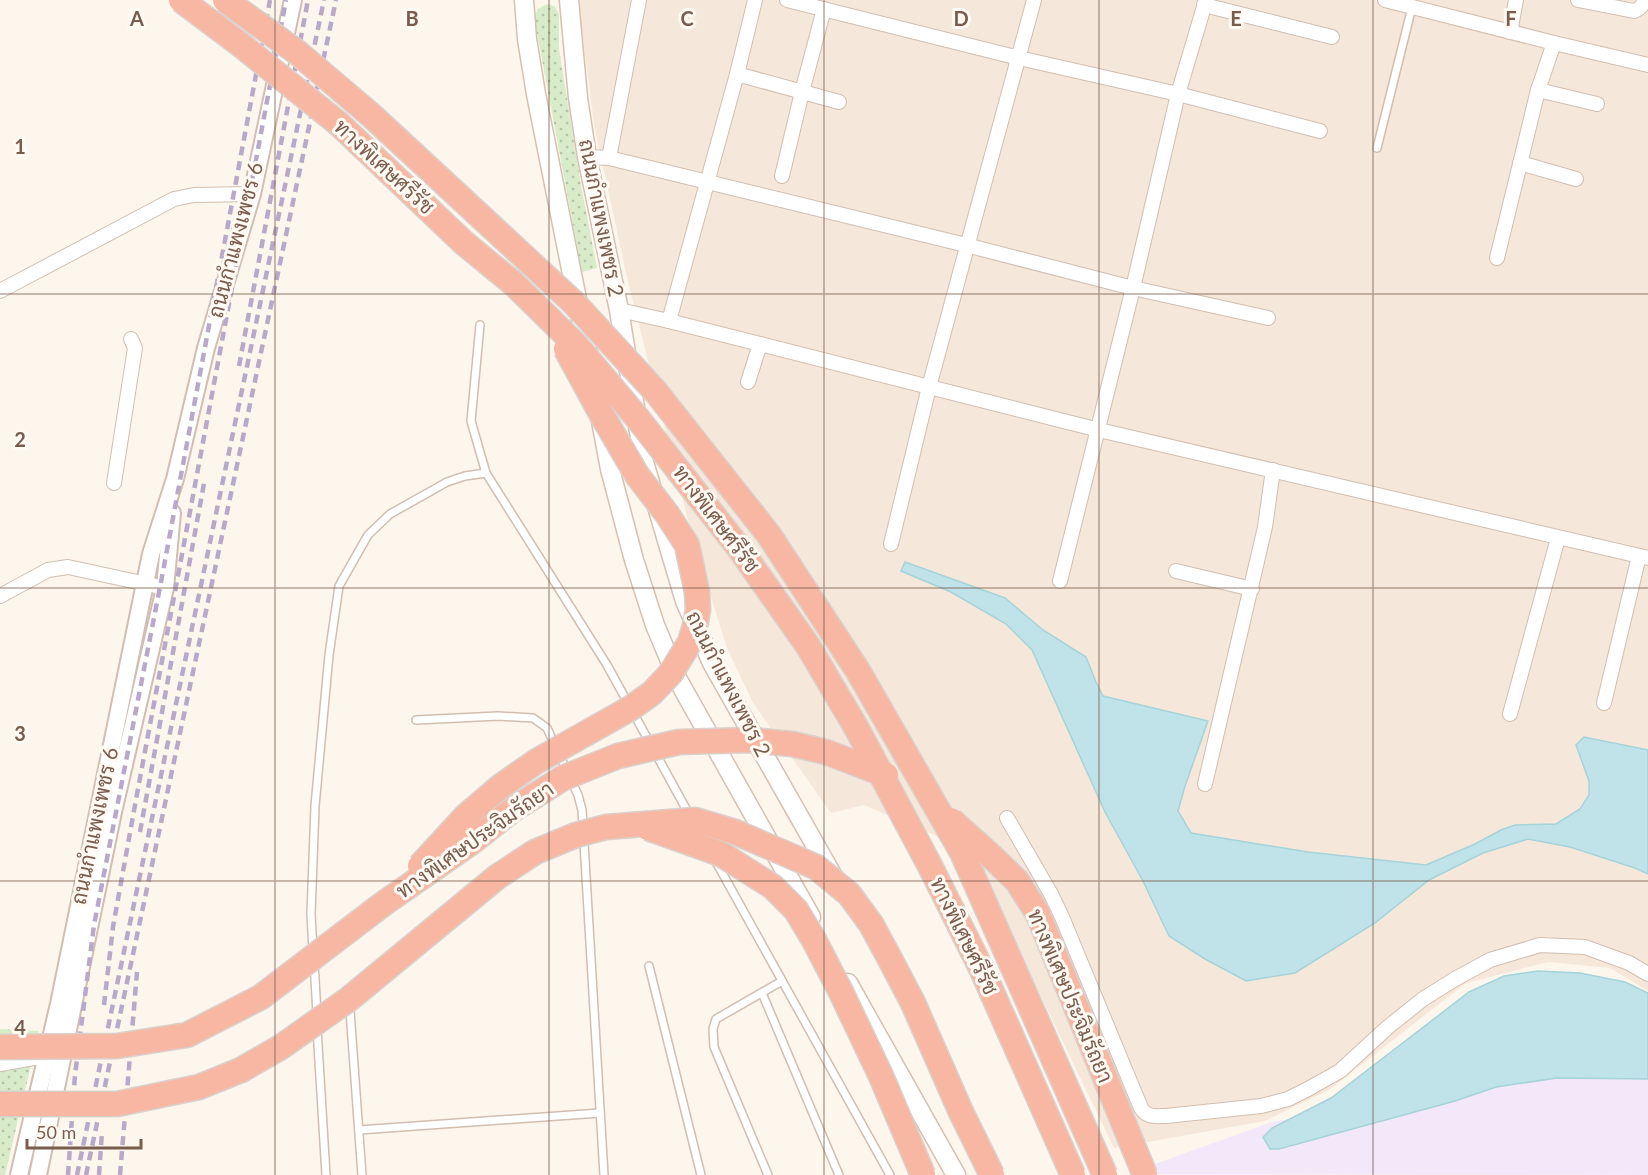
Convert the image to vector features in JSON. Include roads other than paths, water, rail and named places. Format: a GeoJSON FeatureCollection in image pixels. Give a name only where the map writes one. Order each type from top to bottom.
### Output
{"type":"FeatureCollection","features":[{"type":"Feature","properties":{"kind":"highway","name":"ทางพิเศษศรีรัช"},"geometry":{"type":"LineString","coordinates":[[181,0],[339,124],[464,243],[514,284],[575,344],[639,420],[739,548],[808,646],[857,729],[982,970],[1073,1175]]}},
{"type":"Feature","properties":{"kind":"highway","name":"ทางพิเศษศรีรัช"},"geometry":{"type":"LineString","coordinates":[[225,0],[298,53],[372,116],[574,303],[656,392],[769,535],[858,671],[962,852],[1105,1175]]}},
{"type":"Feature","properties":{"kind":"highway"},"geometry":{"type":"LineString","coordinates":[[383,904],[466,816],[501,786],[537,761],[631,708],[652,693],[671,673],[690,642],[696,626],[698,592],[687,545],[637,475],[551,322]]}},
{"type":"Feature","properties":{"kind":"highway","name":"ทางพิเศษประจิมรัถยา"},"geometry":{"type":"LineString","coordinates":[[0,1047],[117,1046],[187,1035],[261,997],[515,808],[563,778],[618,756],[679,742],[750,740],[792,744],[826,752],[897,780],[957,825],[1017,881],[1038,914],[1145,1175]]}},
{"type":"Feature","properties":{"kind":"highway","name":"ทางพิเศษประจิมรัถยา"},"geometry":{"type":"LineString","coordinates":[[0,1104],[117,1104],[199,1087],[241,1070],[281,1047],[341,1005],[497,878],[535,852],[576,835],[606,827],[695,820],[735,832],[816,867],[849,894],[871,924],[913,1003],[961,1112],[992,1175]]}},
{"type":"Feature","properties":{"kind":"highway"},"geometry":{"type":"LineString","coordinates":[[640,825],[721,854],[773,887],[796,910],[814,940],[881,1076],[923,1175]]}},
{"type":"Feature","properties":{"kind":"main road","name":"ถนนกำแพงเพชร 2"},"geometry":{"type":"LineString","coordinates":[[524,0],[527,39],[536,94],[610,469],[634,560],[655,625],[678,680],[956,1175]]}},
{"type":"Feature","properties":{"kind":"main road","name":"ถนนกำแพงเพชร 2"},"geometry":{"type":"LineString","coordinates":[[569,0],[578,98],[587,157],[619,310],[644,462],[685,601],[712,663],[1003,1175]]}},
{"type":"Feature","properties":{"kind":"street","name":"ถนนกำแพงเพชร 6"},"geometry":{"type":"LineString","coordinates":[[19,1175],[59,1004],[151,554],[175,479],[206,348],[252,194],[293,0]]}},
{"type":"Feature","properties":{"kind":"street"},"geometry":{"type":"LineString","coordinates":[[609,158],[639,0]]}},
{"type":"Feature","properties":{"kind":"street"},"geometry":{"type":"LineString","coordinates":[[669,321],[755,0]]}},
{"type":"Feature","properties":{"kind":"street"},"geometry":{"type":"LineString","coordinates":[[787,0],[1019,58],[1178,94],[1320,131]]}},
{"type":"Feature","properties":{"kind":"street"},"geometry":{"type":"LineString","coordinates":[[891,544],[966,245],[1035,0]]}},
{"type":"Feature","properties":{"kind":"street"},"geometry":{"type":"LineString","coordinates":[[1385,0],[1648,65]]}},
{"type":"Feature","properties":{"kind":"street"},"geometry":{"type":"LineString","coordinates":[[1510,32],[1516,0]]}},
{"type":"Feature","properties":{"kind":"street"},"geometry":{"type":"LineString","coordinates":[[1578,0],[1634,11],[1643,5],[1644,0]]}},
{"type":"Feature","properties":{"kind":"street"},"geometry":{"type":"LineString","coordinates":[[1060,581],[1099,430],[1178,94],[1205,3],[1332,37]]}},
{"type":"Feature","properties":{"kind":"street"},"geometry":{"type":"LineString","coordinates":[[782,176],[824,9]]}},
{"type":"Feature","properties":{"kind":"street"},"geometry":{"type":"LineString","coordinates":[[1497,258],[1538,90],[1554,43]]}},
{"type":"Feature","properties":{"kind":"street"},"geometry":{"type":"LineString","coordinates":[[737,74],[839,102]]}},
{"type":"Feature","properties":{"kind":"street"},"geometry":{"type":"LineString","coordinates":[[1538,90],[1598,104]]}},
{"type":"Feature","properties":{"kind":"street"},"geometry":{"type":"LineString","coordinates":[[587,157],[609,158],[1133,288],[1268,318]]}},
{"type":"Feature","properties":{"kind":"street"},"geometry":{"type":"LineString","coordinates":[[1520,163],[1576,179]]}},
{"type":"Feature","properties":{"kind":"street"},"geometry":{"type":"LineString","coordinates":[[0,291],[174,199],[195,195],[252,194]]}},
{"type":"Feature","properties":{"kind":"street"},"geometry":{"type":"LineString","coordinates":[[619,310],[1099,430],[1644,557],[1604,703]]}},
{"type":"Feature","properties":{"kind":"street"},"geometry":{"type":"LineString","coordinates":[[114,483],[135,348],[131,339]]}},
{"type":"Feature","properties":{"kind":"street"},"geometry":{"type":"LineString","coordinates":[[748,382],[760,344]]}},
{"type":"Feature","properties":{"kind":"street"},"geometry":{"type":"LineString","coordinates":[[1205,784],[1252,589],[1265,527],[1273,470]]}},
{"type":"Feature","properties":{"kind":"street","name":"ถนนกำแพงเพชร 6"},"geometry":{"type":"LineString","coordinates":[[38,1175],[113,812],[165,588],[175,479]]}},
{"type":"Feature","properties":{"kind":"street"},"geometry":{"type":"LineString","coordinates":[[1510,714],[1558,538]]}},
{"type":"Feature","properties":{"kind":"street"},"geometry":{"type":"LineString","coordinates":[[0,596],[48,570],[68,567],[165,588]]}},
{"type":"Feature","properties":{"kind":"street"},"geometry":{"type":"LineString","coordinates":[[1176,571],[1252,589]]}},
{"type":"Feature","properties":{"kind":"street"},"geometry":{"type":"LineString","coordinates":[[1007,818],[1051,894],[1141,1108],[1144,1113],[1152,1116],[1261,1106],[1288,1099],[1340,1071],[1423,999],[1455,979],[1490,960],[1540,945],[1585,947],[1629,963],[1648,974]]}},
{"type":"Feature","properties":{"kind":"street"},"geometry":{"type":"LineString","coordinates":[[0,1064],[47,1055]]}},
{"type":"Feature","properties":{"kind":"lane"},"geometry":{"type":"LineString","coordinates":[[1377,148],[1408,4]]}},
{"type":"Feature","properties":{"kind":"lane"},"geometry":{"type":"LineString","coordinates":[[480,325],[471,421],[486,472],[607,666],[697,828]]}},
{"type":"Feature","properties":{"kind":"lane"},"geometry":{"type":"LineString","coordinates":[[326,1175],[311,914],[315,806],[329,655],[339,586],[368,535],[390,514],[447,482],[486,472]]}},
{"type":"Feature","properties":{"kind":"lane"},"geometry":{"type":"LineString","coordinates":[[416,720],[498,716],[533,718],[547,728],[578,795],[582,810],[604,1175]]}},
{"type":"Feature","properties":{"kind":"lane"},"geometry":{"type":"LineString","coordinates":[[703,839],[890,1175]]}},
{"type":"Feature","properties":{"kind":"lane"},"geometry":{"type":"LineString","coordinates":[[649,966],[701,1175]]}},
{"type":"Feature","properties":{"kind":"lane"},"geometry":{"type":"LineString","coordinates":[[768,1175],[714,1047],[713,1029],[716,1019],[723,1014],[782,981]]}},
{"type":"Feature","properties":{"kind":"lane"},"geometry":{"type":"LineString","coordinates":[[762,993],[839,1175]]}},
{"type":"Feature","properties":{"kind":"lane"},"geometry":{"type":"LineString","coordinates":[[350,1011],[362,1175]]}},
{"type":"Feature","properties":{"kind":"lane"},"geometry":{"type":"LineString","coordinates":[[359,1131],[600,1113]]}},
{"type":"Feature","properties":{"kind":"water"},"geometry":{"type":"Polygon","coordinates":[[[905,562],[1005,598],[1043,630],[1086,657],[1103,696],[1208,721],[1178,811],[1191,833],[1308,852],[1426,865],[1501,830],[1515,825],[1556,824],[1580,809],[1589,795],[1589,781],[1576,745],[1584,737],[1648,750],[1648,874],[1570,847],[1528,839],[1483,853],[1429,880],[1375,923],[1295,973],[1246,981],[1169,936],[1143,881],[1105,812],[1032,650],[1006,624],[951,592],[901,571],[905,562]]]}},
{"type":"Feature","properties":{"kind":"water"},"geometry":{"type":"Polygon","coordinates":[[[1538,971],[1580,973],[1625,982],[1648,993],[1648,1079],[1557,1078],[1496,1087],[1455,1101],[1279,1149],[1270,1149],[1263,1137],[1272,1128],[1331,1098],[1469,992],[1504,976],[1538,971]]]}},
{"type":"Feature","properties":{"kind":"railway"},"geometry":{"type":"LineString","coordinates":[[68,1175],[75,1075],[94,925],[270,0]]}},
{"type":"Feature","properties":{"kind":"railway"},"geometry":{"type":"LineString","coordinates":[[104,1005],[113,927],[137,794],[286,0]]}},
{"type":"Feature","properties":{"kind":"railway"},"geometry":{"type":"LineString","coordinates":[[239,366],[308,0]]}},
{"type":"Feature","properties":{"kind":"railway"},"geometry":{"type":"LineString","coordinates":[[77,1175],[324,0]]}},
{"type":"Feature","properties":{"kind":"railway"},"geometry":{"type":"LineString","coordinates":[[86,1175],[336,0]]}},
{"type":"Feature","properties":{"kind":"railway"},"geometry":{"type":"LineString","coordinates":[[140,832],[205,478]]}},
{"type":"Feature","properties":{"kind":"railway"},"geometry":{"type":"LineString","coordinates":[[120,1175],[137,972]]}},
{"type":"Feature","properties":{"kind":"railway"},"geometry":{"type":"LineString","coordinates":[[99,1175],[102,1132]]}}]}
